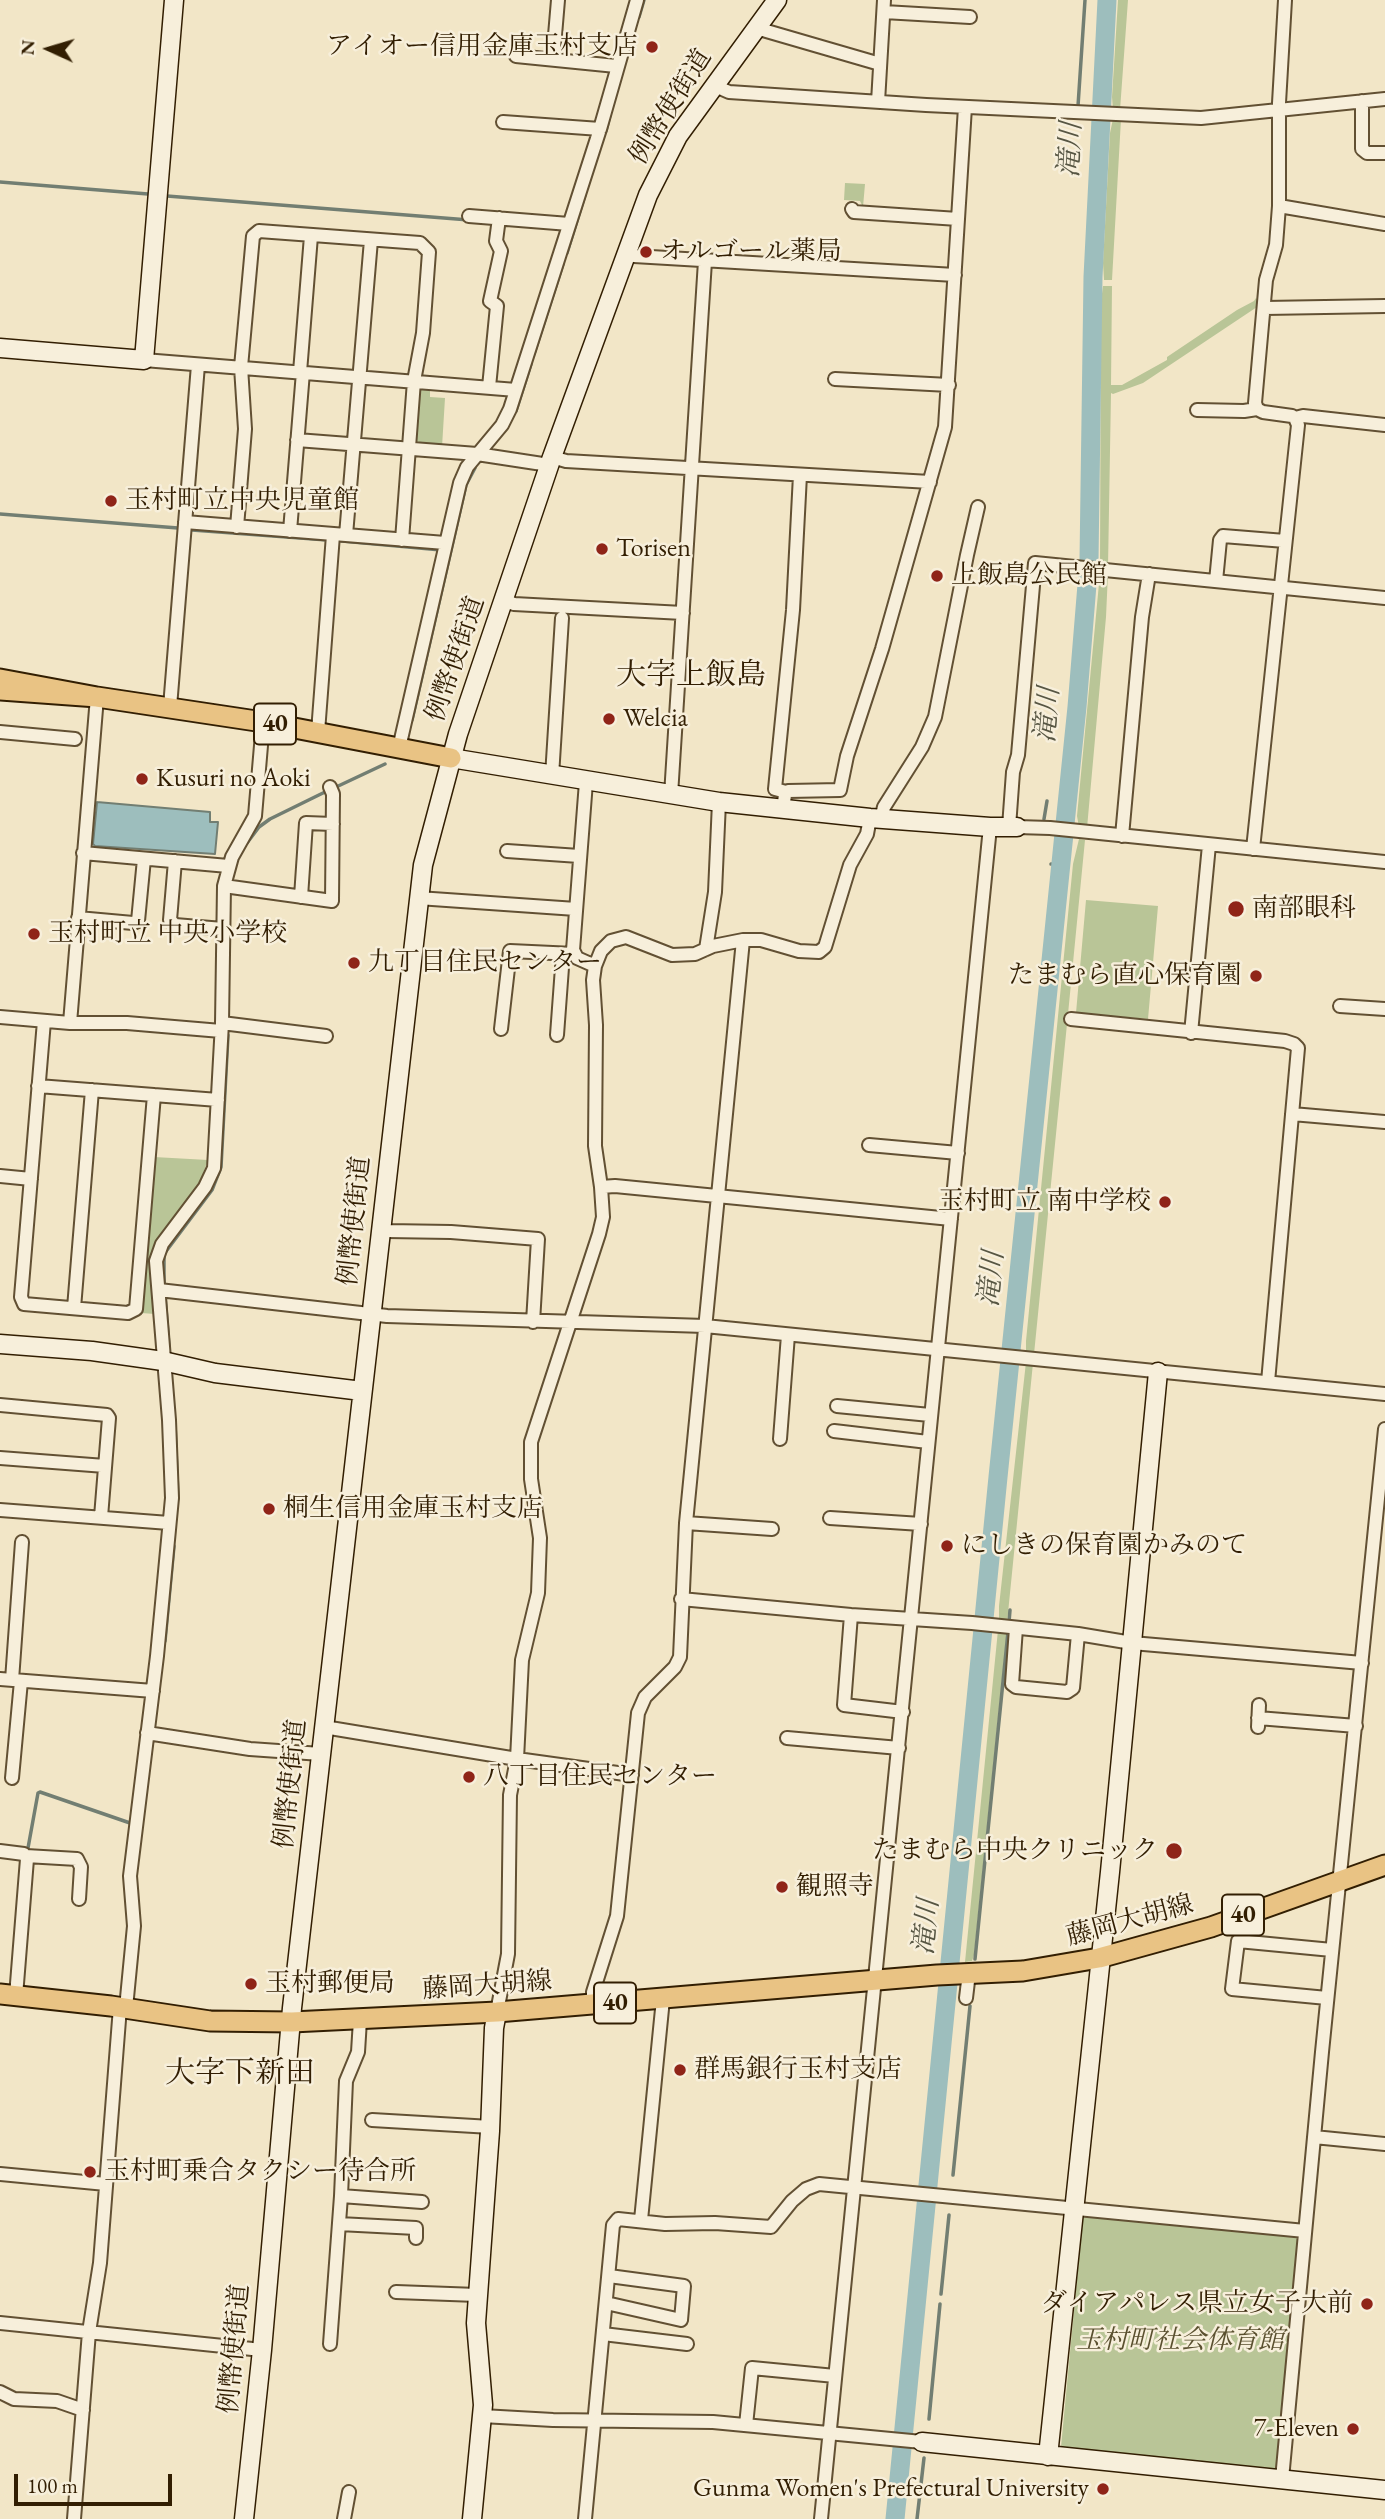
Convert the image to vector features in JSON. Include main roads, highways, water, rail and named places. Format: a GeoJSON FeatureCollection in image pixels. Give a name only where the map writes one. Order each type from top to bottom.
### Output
{"type":"FeatureCollection","features":[{"type":"Feature","properties":{"kind":"main road","name":"40"},"geometry":{"type":"LineString","coordinates":[[0,679],[262,722],[451,758]]}},
{"type":"Feature","properties":{"kind":"main road","name":"40"},"geometry":{"type":"LineString","coordinates":[[6,689],[97,697]]}},
{"type":"Feature","properties":{"kind":"main road","name":"藤岡大胡線"},"geometry":{"type":"LineString","coordinates":[[8,1995],[123,2007],[211,2021],[292,2022],[497,2012],[937,1975],[1044,1969],[1100,1958],[1211,1927],[1385,1865]]}},
{"type":"Feature","properties":{"kind":"water"},"geometry":{"type":"Polygon","coordinates":[[[97,802],[210,812],[210,822],[218,822],[215,854],[95,846],[97,802]]]}},
{"type":"Feature","properties":{"kind":"waterway"},"geometry":{"type":"LineString","coordinates":[[639,17],[644,0]]}},
{"type":"Feature","properties":{"kind":"waterway"},"geometry":{"type":"LineString","coordinates":[[1078,106],[1085,0]]}},
{"type":"Feature","properties":{"kind":"waterway","name":"滝川"},"geometry":{"type":"LineString","coordinates":[[895,2519],[1077,707],[1089,560],[1093,277],[1107,0]]}},
{"type":"Feature","properties":{"kind":"waterway"},"geometry":{"type":"LineString","coordinates":[[606,131],[610,115]]}},
{"type":"Feature","properties":{"kind":"waterway"},"geometry":{"type":"LineString","coordinates":[[0,182],[148,194]]}},
{"type":"Feature","properties":{"kind":"waterway"},"geometry":{"type":"LineString","coordinates":[[567,253],[585,195]]}},
{"type":"Feature","properties":{"kind":"waterway"},"geometry":{"type":"LineString","coordinates":[[167,196],[469,220]]}},
{"type":"Feature","properties":{"kind":"waterway"},"geometry":{"type":"LineString","coordinates":[[534,354],[563,264]]}},
{"type":"Feature","properties":{"kind":"waterway"},"geometry":{"type":"LineString","coordinates":[[516,411],[531,364]]}},
{"type":"Feature","properties":{"kind":"waterway"},"geometry":{"type":"LineString","coordinates":[[412,720],[466,485],[475,468]]}},
{"type":"Feature","properties":{"kind":"waterway"},"geometry":{"type":"LineString","coordinates":[[0,514],[178,528]]}},
{"type":"Feature","properties":{"kind":"waterway"},"geometry":{"type":"LineString","coordinates":[[192,530],[327,540]]}},
{"type":"Feature","properties":{"kind":"waterway"},"geometry":{"type":"LineString","coordinates":[[342,541],[441,550]]}},
{"type":"Feature","properties":{"kind":"waterway"},"geometry":{"type":"LineString","coordinates":[[334,788],[385,764]]}},
{"type":"Feature","properties":{"kind":"waterway"},"geometry":{"type":"LineString","coordinates":[[247,843],[259,827],[270,819],[327,791]]}},
{"type":"Feature","properties":{"kind":"waterway"},"geometry":{"type":"LineString","coordinates":[[1044,819],[1047,801]]}},
{"type":"Feature","properties":{"kind":"waterway"},"geometry":{"type":"LineString","coordinates":[[1051,864],[1061,865]]}},
{"type":"Feature","properties":{"kind":"waterway"},"geometry":{"type":"LineString","coordinates":[[164,1286],[164,1254],[212,1190],[221,1167],[228,1035]]}},
{"type":"Feature","properties":{"kind":"waterway"},"geometry":{"type":"LineString","coordinates":[[165,1296],[169,1347]]}},
{"type":"Feature","properties":{"kind":"waterway"},"geometry":{"type":"LineString","coordinates":[[175,1424],[178,1499]]}},
{"type":"Feature","properties":{"kind":"waterway"},"geometry":{"type":"LineString","coordinates":[[165,1641],[174,1546]]}},
{"type":"Feature","properties":{"kind":"waterway"},"geometry":{"type":"LineString","coordinates":[[1009,1622],[1010,1610]]}},
{"type":"Feature","properties":{"kind":"waterway"},"geometry":{"type":"LineString","coordinates":[[975,1959],[1008,1632]]}},
{"type":"Feature","properties":{"kind":"waterway"},"geometry":{"type":"LineString","coordinates":[[28,1848],[40,1792],[130,1823]]}},
{"type":"Feature","properties":{"kind":"waterway"},"geometry":{"type":"LineString","coordinates":[[953,2175],[970,2006]]}},
{"type":"Feature","properties":{"kind":"waterway"},"geometry":{"type":"LineString","coordinates":[[941,2294],[949,2215]]}},
{"type":"Feature","properties":{"kind":"waterway"},"geometry":{"type":"LineString","coordinates":[[929,2419],[940,2304]]}},
{"type":"Feature","properties":{"kind":"waterway"},"geometry":{"type":"LineString","coordinates":[[917,2519],[924,2458]]}},
{"type":"Feature","properties":{"kind":"place","name":"アイオー信用金庫玉村支店"},"geometry":{"type":"Point","coordinates":[652,47]}},
{"type":"Feature","properties":{"kind":"place","name":"オルゴール薬局"},"geometry":{"type":"Point","coordinates":[646,252]}},
{"type":"Feature","properties":{"kind":"place","name":"玉村町立中央児童館"},"geometry":{"type":"Point","coordinates":[111,501]}},
{"type":"Feature","properties":{"kind":"place","name":"Torisen"},"geometry":{"type":"Point","coordinates":[602,549]}},
{"type":"Feature","properties":{"kind":"place","name":"上飯島公民館"},"geometry":{"type":"Point","coordinates":[937,576]}},
{"type":"Feature","properties":{"kind":"place","name":"Welcia"},"geometry":{"type":"Point","coordinates":[609,719]}},
{"type":"Feature","properties":{"kind":"place","name":"Kusuri no Aoki"},"geometry":{"type":"Point","coordinates":[142,779]}},
{"type":"Feature","properties":{"kind":"place","name":"南部眼科"},"geometry":{"type":"Point","coordinates":[1236,909]}},
{"type":"Feature","properties":{"kind":"place","name":"玉村町立 中央小学校"},"geometry":{"type":"Point","coordinates":[34,934]}},
{"type":"Feature","properties":{"kind":"place","name":"九丁目住民センター"},"geometry":{"type":"Point","coordinates":[354,963]}},
{"type":"Feature","properties":{"kind":"place","name":"たまむら直心保育園"},"geometry":{"type":"Point","coordinates":[1256,976]}},
{"type":"Feature","properties":{"kind":"place","name":"玉村町立 南中学校"},"geometry":{"type":"Point","coordinates":[1165,1202]}},
{"type":"Feature","properties":{"kind":"place","name":"桐生信用金庫玉村支店"},"geometry":{"type":"Point","coordinates":[269,1509]}},
{"type":"Feature","properties":{"kind":"place","name":"にしきの保育園かみのて"},"geometry":{"type":"Point","coordinates":[947,1546]}},
{"type":"Feature","properties":{"kind":"place","name":"八丁目住民センター"},"geometry":{"type":"Point","coordinates":[469,1777]}},
{"type":"Feature","properties":{"kind":"place","name":"たまむら中央クリニック"},"geometry":{"type":"Point","coordinates":[1174,1851]}},
{"type":"Feature","properties":{"kind":"place","name":"観照寺"},"geometry":{"type":"Point","coordinates":[782,1887]}},
{"type":"Feature","properties":{"kind":"place","name":"玉村郵便局"},"geometry":{"type":"Point","coordinates":[251,1984]}},
{"type":"Feature","properties":{"kind":"place","name":"群馬銀行玉村支店"},"geometry":{"type":"Point","coordinates":[680,2070]}},
{"type":"Feature","properties":{"kind":"place","name":"玉村町乗合タクシー待合所"},"geometry":{"type":"Point","coordinates":[90,2172]}},
{"type":"Feature","properties":{"kind":"place","name":"ダイアパレス県立女子大前"},"geometry":{"type":"Point","coordinates":[1367,2304]}},
{"type":"Feature","properties":{"kind":"place","name":"7-Eleven"},"geometry":{"type":"Point","coordinates":[1353,2429]}},
{"type":"Feature","properties":{"kind":"place","name":"Gunma Women's Prefectural University"},"geometry":{"type":"Point","coordinates":[1103,2489]}},
{"type":"Feature","properties":{"kind":"district","name":"大字上飯島"},"geometry":{"type":"Point","coordinates":[691,676]}},
{"type":"Feature","properties":{"kind":"district","name":"大字下新田"},"geometry":{"type":"Point","coordinates":[240,2074]}},
{"type":"Feature","properties":{"kind":"park label","name":"玉村町社会体育館"},"geometry":{"type":"Point","coordinates":[1180,2341]}}]}
